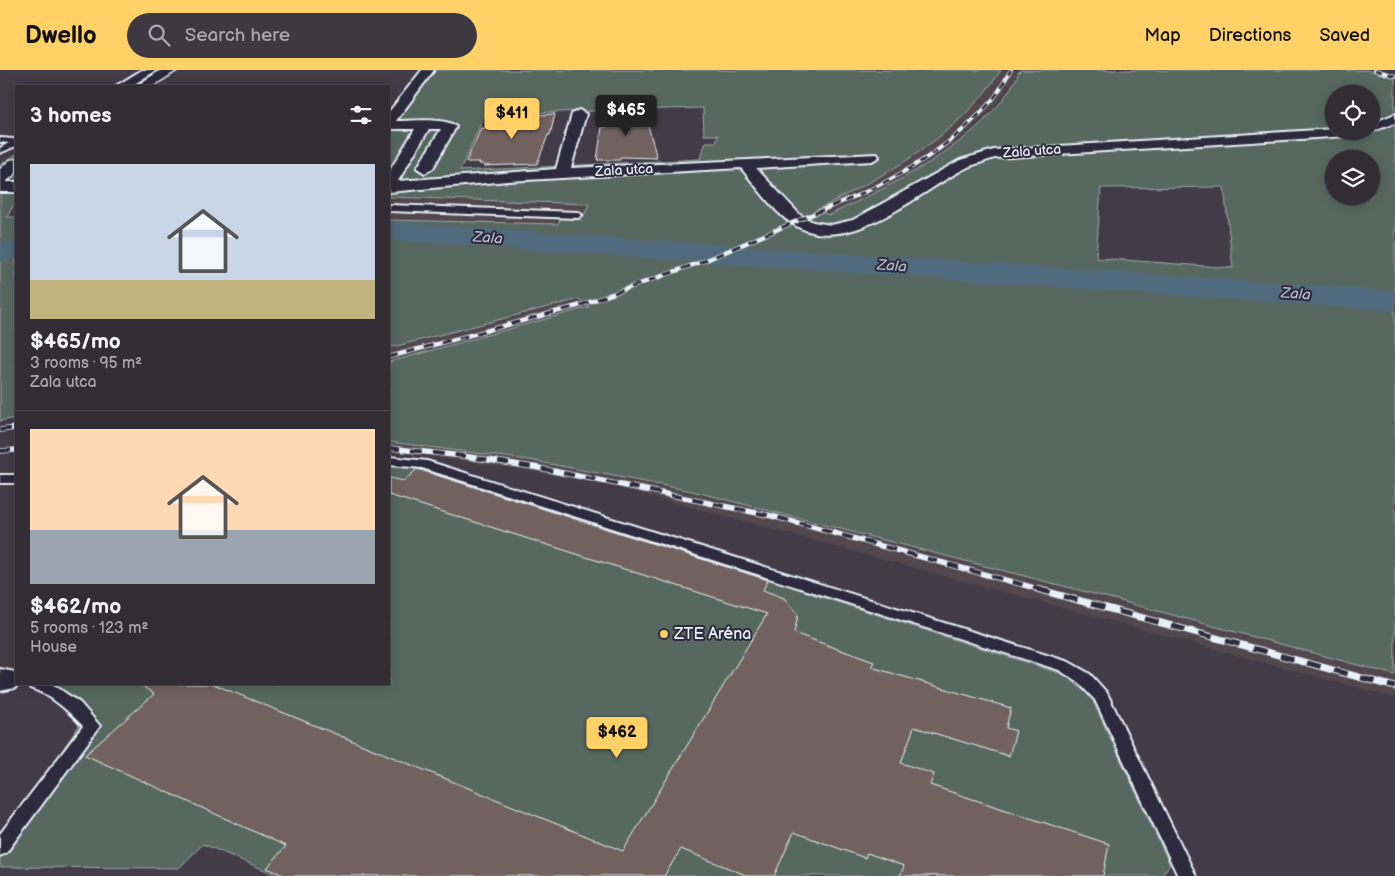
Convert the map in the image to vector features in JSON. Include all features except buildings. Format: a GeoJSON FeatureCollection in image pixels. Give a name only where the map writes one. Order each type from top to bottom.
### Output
{"type":"FeatureCollection","features":[{"type":"Feature","properties":{"kind":"street"},"geometry":{"type":"LineString","coordinates":[[124,85],[151,70]]}},
{"type":"Feature","properties":{"kind":"street"},"geometry":{"type":"LineString","coordinates":[[146,85],[171,70]]}},
{"type":"Feature","properties":{"kind":"street"},"geometry":{"type":"LineString","coordinates":[[390,122],[428,70]]}},
{"type":"Feature","properties":{"kind":"street"},"geometry":{"type":"LineString","coordinates":[[562,173],[579,114]]}},
{"type":"Feature","properties":{"kind":"street","name":"Zala utca"},"geometry":{"type":"LineString","coordinates":[[1380,125],[1395,118]]}},
{"type":"Feature","properties":{"kind":"street"},"geometry":{"type":"LineString","coordinates":[[390,123],[449,127],[426,167],[399,167]]}},
{"type":"Feature","properties":{"kind":"street","name":"Zala utca"},"geometry":{"type":"LineString","coordinates":[[390,184],[425,125]]}},
{"type":"Feature","properties":{"kind":"street","name":"Zala utca"},"geometry":{"type":"LineString","coordinates":[[1380,129],[1395,130]]}},
{"type":"Feature","properties":{"kind":"street","name":"Zala utca"},"geometry":{"type":"LineString","coordinates":[[745,164],[794,218],[808,226],[831,230],[844,229],[858,224],[965,163],[994,154],[1325,132]]}},
{"type":"Feature","properties":{"kind":"street","name":"Zala utca"},"geometry":{"type":"LineString","coordinates":[[390,186],[562,173],[872,157]]}},
{"type":"Feature","properties":{"kind":"street"},"geometry":{"type":"LineString","coordinates":[[0,178],[15,165]]}},
{"type":"Feature","properties":{"kind":"street"},"geometry":{"type":"LineString","coordinates":[[0,187],[15,188]]}},
{"type":"Feature","properties":{"kind":"lane"},"geometry":{"type":"LineString","coordinates":[[0,140],[11,141],[15,144]]}},
{"type":"Feature","properties":{"kind":"lane"},"geometry":{"type":"LineString","coordinates":[[0,151],[15,144]]}},
{"type":"Feature","properties":{"kind":"lane"},"geometry":{"type":"LineString","coordinates":[[390,208],[578,215]]}},
{"type":"Feature","properties":{"kind":"lane"},"geometry":{"type":"LineString","coordinates":[[390,461],[423,464],[1064,666],[1084,678],[1101,697],[1187,876]]}},
{"type":"Feature","properties":{"kind":"lane"},"geometry":{"type":"LineString","coordinates":[[0,479],[15,479]]}},
{"type":"Feature","properties":{"kind":"lane"},"geometry":{"type":"LineString","coordinates":[[0,848],[92,726],[74,707],[43,685]]}},
{"type":"Feature","properties":{"kind":"shaded area"},"geometry":{"type":"Polygon","coordinates":[[[1001,70],[1020,70],[993,109],[950,148],[907,176],[829,215],[816,210],[866,185],[946,132],[980,98],[1001,70]]]}},
{"type":"Feature","properties":{"kind":"shaded area"},"geometry":{"type":"Polygon","coordinates":[[[390,197],[589,204],[582,220],[561,218],[558,225],[390,220],[390,197]]]}},
{"type":"Feature","properties":{"kind":"shaded area"},"geometry":{"type":"Polygon","coordinates":[[[580,299],[590,308],[390,362],[390,348],[580,299]]]}},
{"type":"Feature","properties":{"kind":"shaded area"},"geometry":{"type":"Polygon","coordinates":[[[390,442],[529,460],[692,491],[1102,596],[1395,675],[1395,698],[627,490],[532,471],[390,451],[390,442]]]}},
{"type":"Feature","properties":{"kind":"green space"},"geometry":{"type":"Polygon","coordinates":[[[424,70],[1001,70],[983,94],[942,135],[894,168],[816,210],[829,215],[909,174],[963,138],[987,118],[1006,95],[1020,70],[1368,70],[1395,78],[1395,675],[1102,596],[692,491],[529,460],[390,442],[390,362],[589,307],[579,299],[390,348],[390,220],[558,224],[561,218],[582,220],[589,204],[390,197],[390,117],[424,70]],[[703,108],[485,114],[460,171],[700,159],[706,142],[716,142],[718,135],[704,135],[703,108]],[[1224,187],[1101,188],[1096,258],[1233,268],[1224,187]]]}},
{"type":"Feature","properties":{"kind":"green space"},"geometry":{"type":"Polygon","coordinates":[[[15,155],[15,203],[7,217],[15,217],[15,418],[0,421],[0,165],[15,155]]]}},
{"type":"Feature","properties":{"kind":"green space","name":"ZTE Aréna"},"geometry":{"type":"Polygon","coordinates":[[[390,466],[420,467],[794,576],[812,594],[1065,675],[1091,697],[1170,865],[1161,876],[279,876],[203,844],[179,868],[0,867],[0,841],[79,726],[57,685],[390,685],[390,466]]]}},
{"type":"Feature","properties":{"kind":"waterway","name":"Zala"},"geometry":{"type":"LineString","coordinates":[[390,231],[1395,301]]}},
{"type":"Feature","properties":{"kind":"waterway","name":"Zala"},"geometry":{"type":"LineString","coordinates":[[0,252],[15,250]]}},
{"type":"Feature","properties":{"kind":"railway"},"geometry":{"type":"LineString","coordinates":[[845,201],[906,171],[944,145],[978,116],[993,99],[1011,70]]}},
{"type":"Feature","properties":{"kind":"railway"},"geometry":{"type":"LineString","coordinates":[[1375,70],[1395,76]]}},
{"type":"Feature","properties":{"kind":"railway"},"geometry":{"type":"LineString","coordinates":[[390,357],[581,305],[704,261],[848,199]]}},
{"type":"Feature","properties":{"kind":"railway"},"geometry":{"type":"LineString","coordinates":[[0,430],[15,428]]}},
{"type":"Feature","properties":{"kind":"railway"},"geometry":{"type":"LineString","coordinates":[[390,448],[463,456],[539,468],[772,516],[1042,590]]}},
{"type":"Feature","properties":{"kind":"railway"},"geometry":{"type":"LineString","coordinates":[[0,451],[15,450]]}},
{"type":"Feature","properties":{"kind":"railway"},"geometry":{"type":"LineString","coordinates":[[1037,589],[1395,687]]}},
{"type":"Feature","properties":{"kind":"place","name":"ZTE Aréna"},"geometry":{"type":"Point","coordinates":[664,634]}}]}
